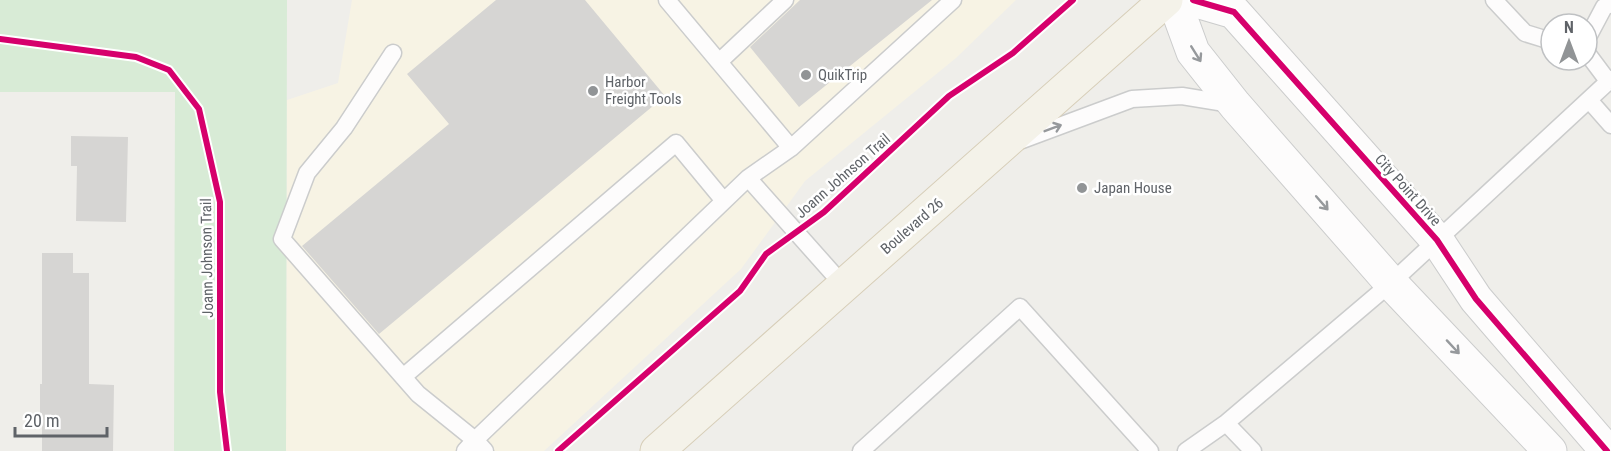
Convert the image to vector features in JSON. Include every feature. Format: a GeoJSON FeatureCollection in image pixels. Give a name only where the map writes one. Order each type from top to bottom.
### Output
{"type":"FeatureCollection","features":[{"type":"Feature","properties":{"kind":"main road","name":"Boulevard 26"},"geometry":{"type":"LineString","coordinates":[[673,446],[844,286],[1166,0]]}},
{"type":"Feature","properties":{"kind":"street"},"geometry":{"type":"LineString","coordinates":[[1174,0],[1193,52],[1235,105],[1392,283],[1550,451]]}},
{"type":"Feature","properties":{"kind":"street","name":"City Point Drive"},"geometry":{"type":"LineString","coordinates":[[1193,0],[1234,12],[1437,240],[1476,299],[1607,451]]}},
{"type":"Feature","properties":{"kind":"lane"},"geometry":{"type":"LineString","coordinates":[[667,0],[791,148]]}},
{"type":"Feature","properties":{"kind":"lane"},"geometry":{"type":"LineString","coordinates":[[719,62],[785,0]]}},
{"type":"Feature","properties":{"kind":"lane"},"geometry":{"type":"LineString","coordinates":[[393,53],[344,128],[307,173],[282,239],[418,394],[475,447],[748,178],[791,148],[953,0]]}},
{"type":"Feature","properties":{"kind":"lane"},"geometry":{"type":"LineString","coordinates":[[1494,0],[1525,33],[1539,37]]}},
{"type":"Feature","properties":{"kind":"lane"},"geometry":{"type":"LineString","coordinates":[[1599,16],[1604,7],[1611,4]]}},
{"type":"Feature","properties":{"kind":"lane"},"geometry":{"type":"LineString","coordinates":[[1186,451],[1226,423],[1392,283],[1610,80],[1599,67]]}},
{"type":"Feature","properties":{"kind":"lane"},"geometry":{"type":"LineString","coordinates":[[999,149],[1132,99],[1182,96],[1235,105]]}},
{"type":"Feature","properties":{"kind":"lane"},"geometry":{"type":"LineString","coordinates":[[1588,100],[1611,125]]}},
{"type":"Feature","properties":{"kind":"lane"},"geometry":{"type":"LineString","coordinates":[[403,376],[676,143],[724,201]]}},
{"type":"Feature","properties":{"kind":"lane"},"geometry":{"type":"LineString","coordinates":[[748,178],[844,286]]}},
{"type":"Feature","properties":{"kind":"lane"},"geometry":{"type":"LineString","coordinates":[[861,451],[1020,307],[1150,451]]}},
{"type":"Feature","properties":{"kind":"lane"},"geometry":{"type":"LineString","coordinates":[[1226,423],[1253,451]]}},
{"type":"Feature","properties":{"kind":"shaded area"},"geometry":{"type":"Polygon","coordinates":[[[352,0],[1016,0],[956,58],[805,181],[741,269],[544,451],[286,451],[287,100],[338,83],[352,0]]]}},
{"type":"Feature","properties":{"kind":"green space"},"geometry":{"type":"Polygon","coordinates":[[[0,0],[287,0],[286,451],[174,451],[175,92],[0,92],[0,0]]]}},
{"type":"Feature","properties":{"kind":"building"},"geometry":{"type":"Polygon","coordinates":[[[496,0],[585,0],[665,96],[379,334],[302,246],[449,124],[407,74],[496,0]]]}},
{"type":"Feature","properties":{"kind":"building","name":"QuikTrip"},"geometry":{"type":"Polygon","coordinates":[[[800,0],[932,0],[799,107],[750,47],[800,0]]]}},
{"type":"Feature","properties":{"kind":"building"},"geometry":{"type":"Polygon","coordinates":[[[71,136],[128,137],[126,222],[76,221],[77,166],[71,166],[71,136]]]}},
{"type":"Feature","properties":{"kind":"building"},"geometry":{"type":"Polygon","coordinates":[[[42,253],[73,253],[73,273],[89,273],[89,384],[114,385],[113,451],[42,451],[40,384],[42,384],[42,253]]]}},
{"type":"Feature","properties":{"kind":"cycle path","name":"Joann Johnson Trail"},"geometry":{"type":"LineString","coordinates":[[558,451],[740,291],[766,254],[824,212],[949,96],[1013,53],[1073,0]]}},
{"type":"Feature","properties":{"kind":"cycle path"},"geometry":{"type":"LineString","coordinates":[[1193,0],[1234,12],[1437,240],[1476,299],[1607,451]]}},
{"type":"Feature","properties":{"kind":"cycle path","name":"Joann Johnson Trail"},"geometry":{"type":"LineString","coordinates":[[0,39],[136,57],[169,70],[199,109],[220,202],[220,392],[227,451]]}},
{"type":"Feature","properties":{"kind":"place","name":"QuikTrip"},"geometry":{"type":"Point","coordinates":[806,75]}},
{"type":"Feature","properties":{"kind":"place","name":"Harbor Freight Tools"},"geometry":{"type":"Point","coordinates":[593,91]}},
{"type":"Feature","properties":{"kind":"place","name":"Japan House"},"geometry":{"type":"Point","coordinates":[1082,188]}}]}
